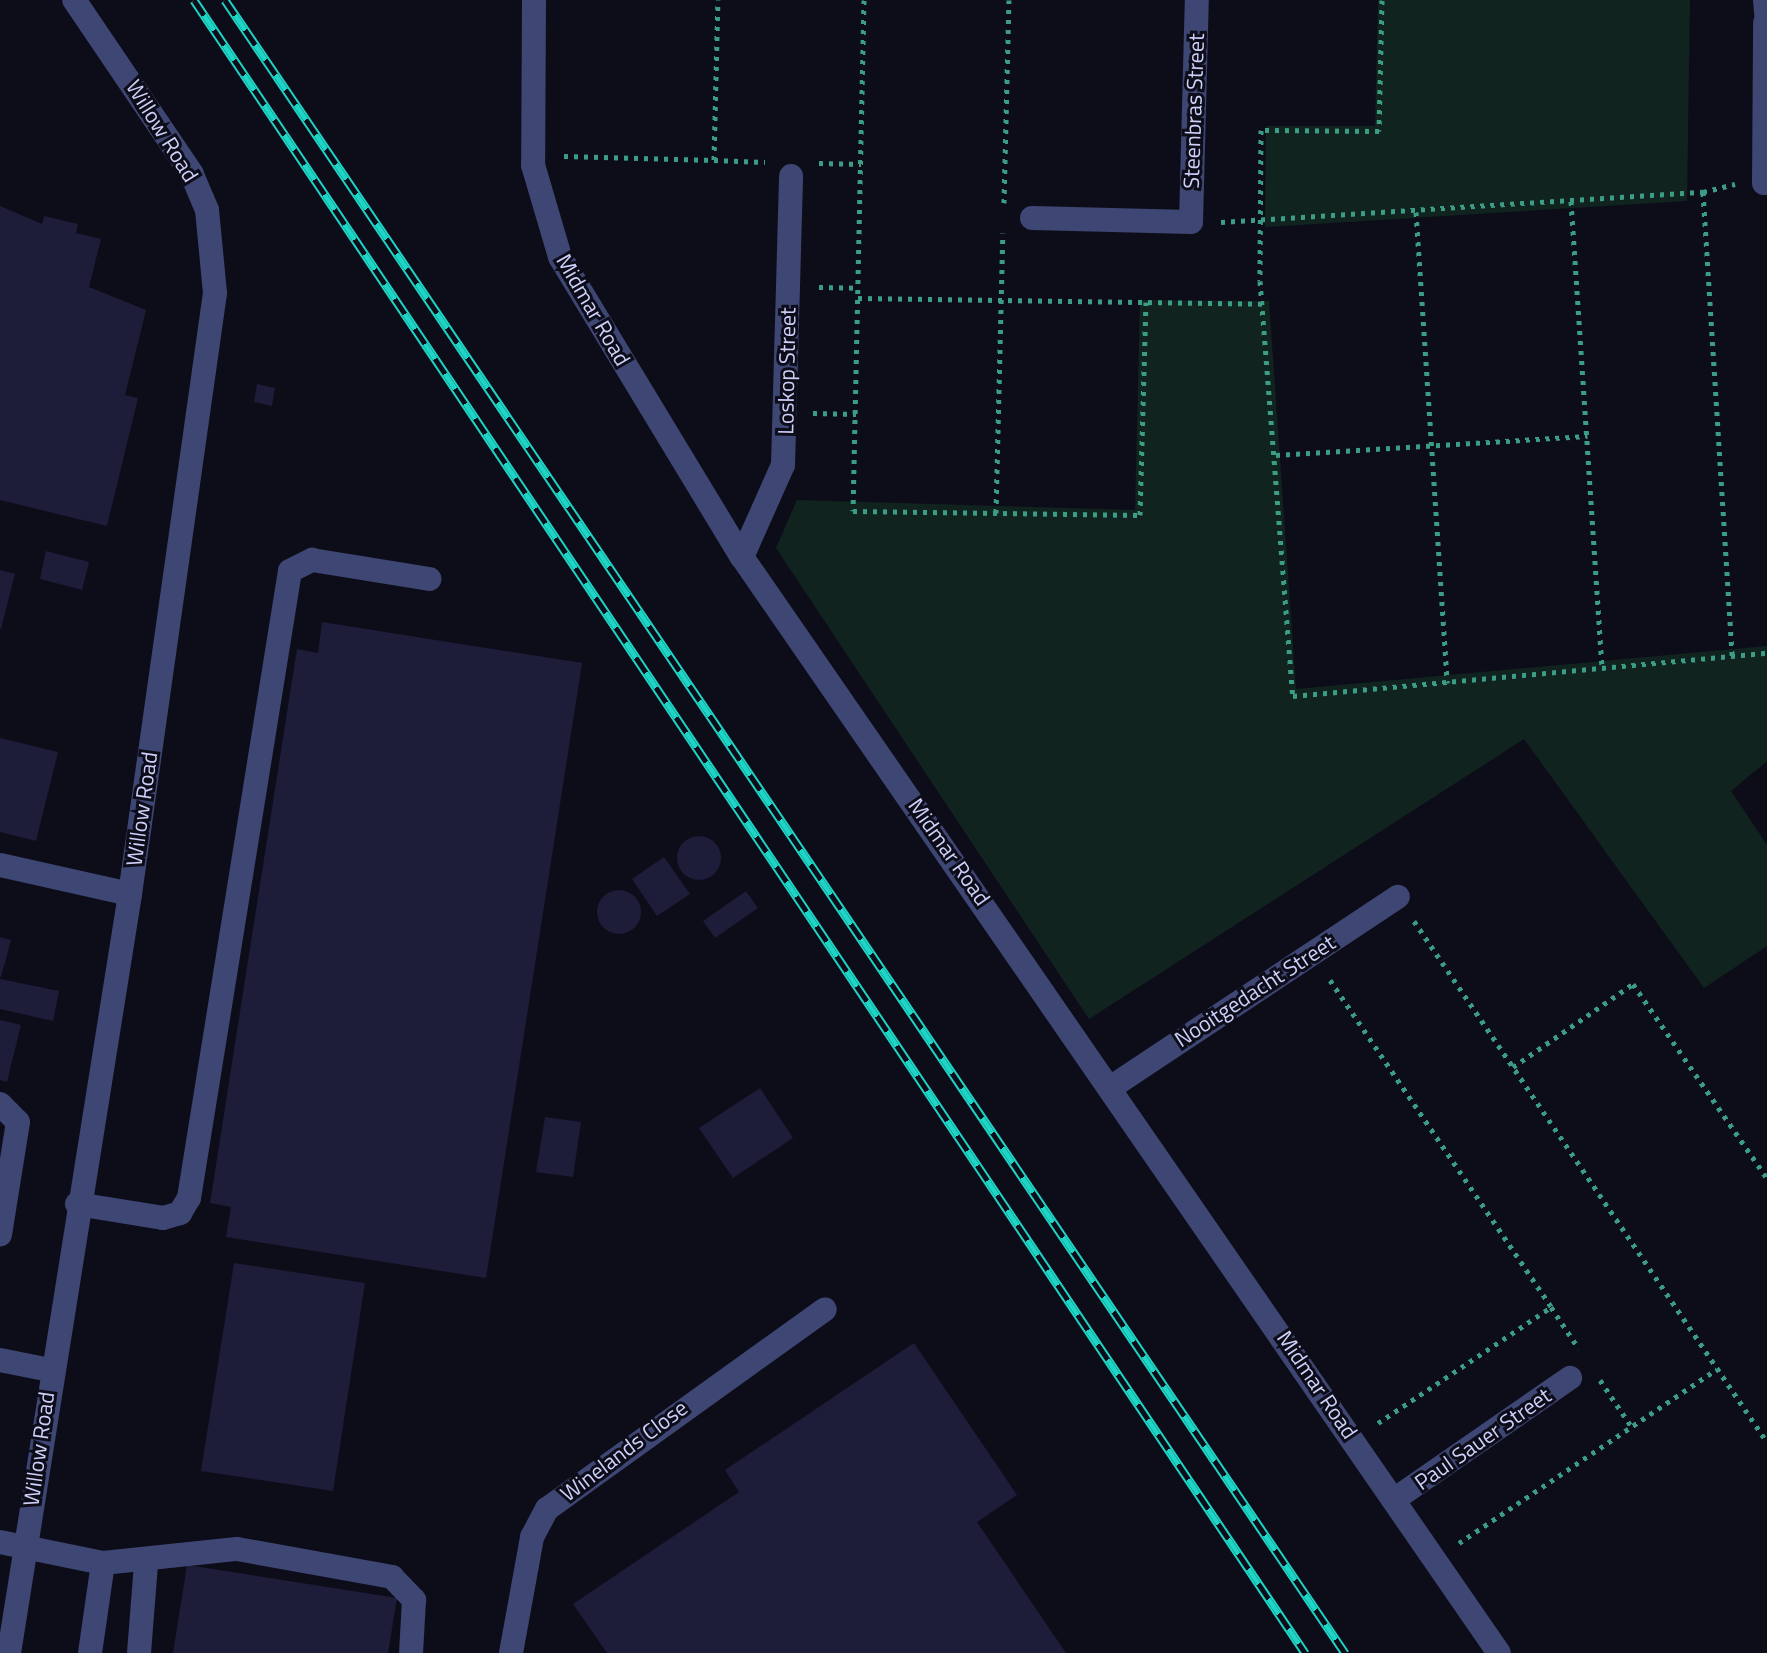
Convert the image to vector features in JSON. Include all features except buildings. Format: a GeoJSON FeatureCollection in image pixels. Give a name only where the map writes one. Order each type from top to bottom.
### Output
{"type":"FeatureCollection","features":[{"type":"Feature","properties":{"kind":"street","name":"Willow Road"},"geometry":{"type":"LineString","coordinates":[[9,1653],[50,1370],[130,894],[211,323],[212,248],[192,174],[74,0]]}},
{"type":"Feature","properties":{"kind":"street","name":"Midmar Road"},"geometry":{"type":"LineString","coordinates":[[534,0],[533,155],[560,257],[742,557],[1113,1086],[1499,1653]]}},
{"type":"Feature","properties":{"kind":"street","name":"Steenbras Street"},"geometry":{"type":"LineString","coordinates":[[1191,222],[1197,0]]}},
{"type":"Feature","properties":{"kind":"street"},"geometry":{"type":"LineString","coordinates":[[1764,183],[1765,15]]}},
{"type":"Feature","properties":{"kind":"street","name":"Loskop Street"},"geometry":{"type":"LineString","coordinates":[[742,557],[783,465],[787,413],[791,176]]}},
{"type":"Feature","properties":{"kind":"street"},"geometry":{"type":"LineString","coordinates":[[1032,218],[1191,222]]}},
{"type":"Feature","properties":{"kind":"street"},"geometry":{"type":"LineString","coordinates":[[77,1204],[163,1218],[180,1213],[189,1198],[290,571],[312,560],[429,579]]}},
{"type":"Feature","properties":{"kind":"street"},"geometry":{"type":"LineString","coordinates":[[0,865],[130,894]]}},
{"type":"Feature","properties":{"kind":"street","name":"Nooitgedacht Street"},"geometry":{"type":"LineString","coordinates":[[1113,1086],[1398,897]]}},
{"type":"Feature","properties":{"kind":"street"},"geometry":{"type":"LineString","coordinates":[[0,1104],[18,1122],[0,1235]]}},
{"type":"Feature","properties":{"kind":"street","name":"Winelands Close"},"geometry":{"type":"LineString","coordinates":[[511,1653],[532,1537],[547,1509],[825,1309]]}},
{"type":"Feature","properties":{"kind":"street"},"geometry":{"type":"LineString","coordinates":[[0,1360],[50,1370]]}},
{"type":"Feature","properties":{"kind":"street","name":"Paul Sauer Street"},"geometry":{"type":"LineString","coordinates":[[1395,1499],[1580,1372]]}},
{"type":"Feature","properties":{"kind":"street"},"geometry":{"type":"LineString","coordinates":[[0,1542],[103,1563],[146,1564],[237,1549],[392,1577],[414,1600],[411,1653]]}},
{"type":"Feature","properties":{"kind":"street"},"geometry":{"type":"LineString","coordinates":[[90,1653],[103,1563]]}},
{"type":"Feature","properties":{"kind":"street"},"geometry":{"type":"LineString","coordinates":[[139,1653],[146,1564]]}},
{"type":"Feature","properties":{"kind":"path"},"geometry":{"type":"LineString","coordinates":[[533,155],[714,160],[718,0]]}},
{"type":"Feature","properties":{"kind":"path"},"geometry":{"type":"LineString","coordinates":[[864,0],[853,511],[1140,515],[1146,302]]}},
{"type":"Feature","properties":{"kind":"path"},"geometry":{"type":"LineString","coordinates":[[996,513],[1009,0]]}},
{"type":"Feature","properties":{"kind":"path"},"geometry":{"type":"LineString","coordinates":[[1382,0],[1379,131],[1261,130],[1261,223],[1293,696],[1767,653]]}},
{"type":"Feature","properties":{"kind":"path"},"geometry":{"type":"LineString","coordinates":[[1191,222],[1261,223],[1703,192],[1712,185],[1764,183]]}},
{"type":"Feature","properties":{"kind":"path"},"geometry":{"type":"LineString","coordinates":[[1703,192],[1732,658]]}},
{"type":"Feature","properties":{"kind":"path"},"geometry":{"type":"LineString","coordinates":[[1571,201],[1602,670]]}},
{"type":"Feature","properties":{"kind":"path"},"geometry":{"type":"LineString","coordinates":[[1416,212],[1447,683]]}},
{"type":"Feature","properties":{"kind":"path"},"geometry":{"type":"LineString","coordinates":[[789,286],[858,288]]}},
{"type":"Feature","properties":{"kind":"path"},"geometry":{"type":"LineString","coordinates":[[858,298],[1266,304]]}},
{"type":"Feature","properties":{"kind":"path"},"geometry":{"type":"LineString","coordinates":[[787,413],[856,414]]}},
{"type":"Feature","properties":{"kind":"path"},"geometry":{"type":"LineString","coordinates":[[1276,455],[1587,436]]}},
{"type":"Feature","properties":{"kind":"path"},"geometry":{"type":"LineString","coordinates":[[1398,897],[1767,1442]]}},
{"type":"Feature","properties":{"kind":"path"},"geometry":{"type":"LineString","coordinates":[[1312,954],[1582,1354]]}},
{"type":"Feature","properties":{"kind":"path"},"geometry":{"type":"LineString","coordinates":[[1513,1067],[1633,984],[1767,1178]]}},
{"type":"Feature","properties":{"kind":"path"},"geometry":{"type":"LineString","coordinates":[[1354,1439],[1551,1307]]}},
{"type":"Feature","properties":{"kind":"path"},"geometry":{"type":"LineString","coordinates":[[1435,1560],[1717,1369]]}},
{"type":"Feature","properties":{"kind":"path"},"geometry":{"type":"LineString","coordinates":[[1580,1372],[1631,1426]]}},
{"type":"Feature","properties":{"kind":"green space"},"geometry":{"type":"Polygon","coordinates":[[[1378,0],[1690,0],[1687,201],[1265,227],[1266,126],[1375,126],[1378,0]]]}},
{"type":"Feature","properties":{"kind":"green space"},"geometry":{"type":"Polygon","coordinates":[[[1140,300],[1269,301],[1296,689],[1767,646],[1767,761],[1731,791],[1767,845],[1767,946],[1704,988],[1524,739],[1089,1019],[776,548],[797,500],[1135,510],[1140,300]]]}},
{"type":"Feature","properties":{"kind":"railway"},"geometry":{"type":"LineString","coordinates":[[194,0],[1305,1653]]}},
{"type":"Feature","properties":{"kind":"railway"},"geometry":{"type":"LineString","coordinates":[[225,0],[1345,1653]]}}]}
